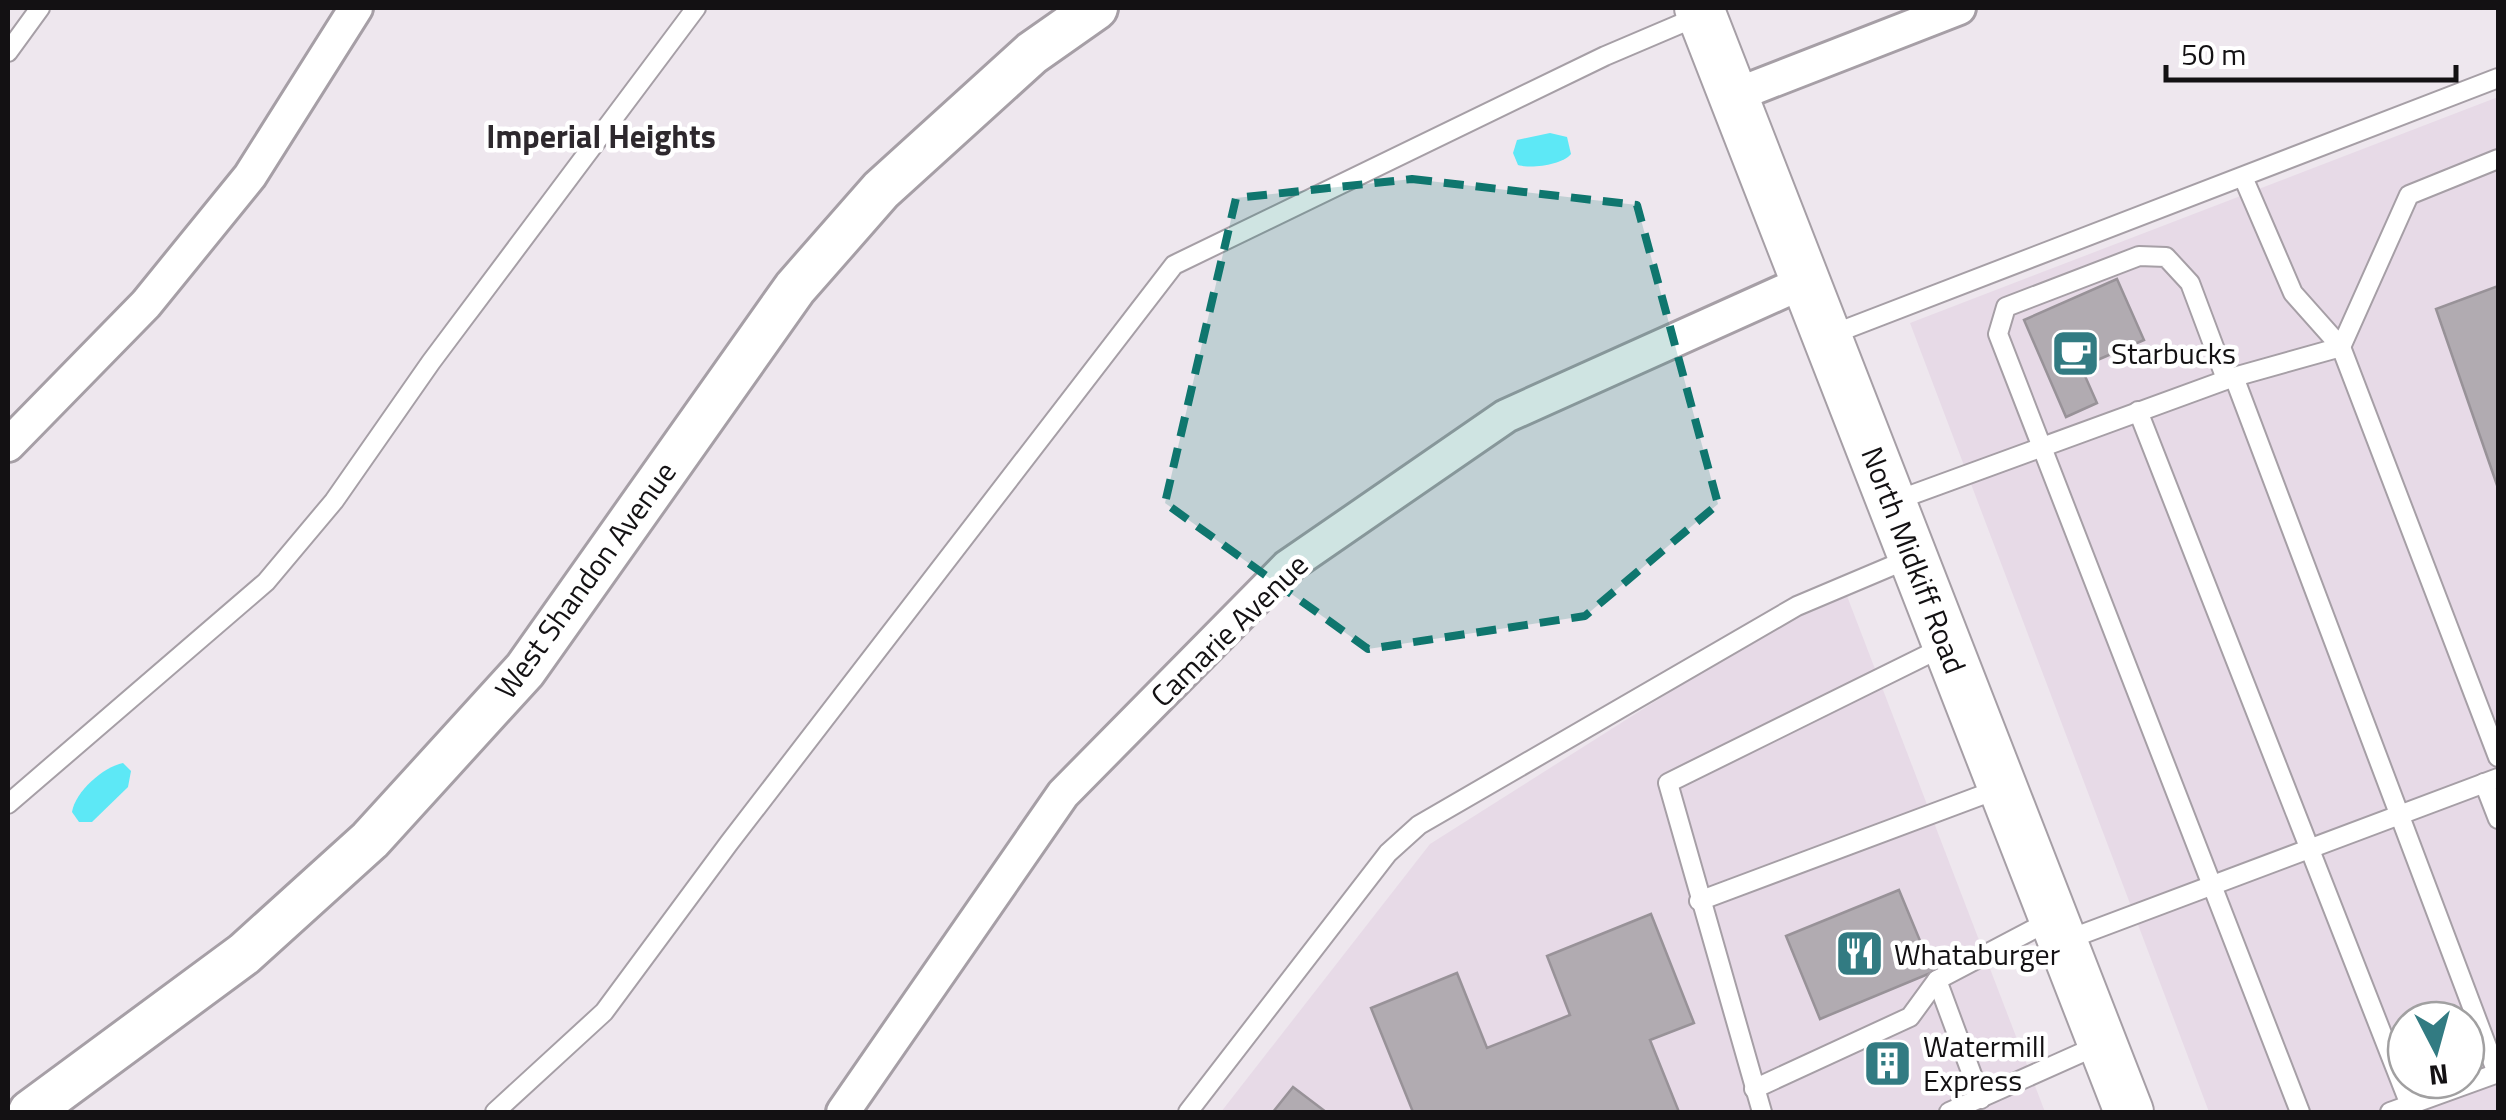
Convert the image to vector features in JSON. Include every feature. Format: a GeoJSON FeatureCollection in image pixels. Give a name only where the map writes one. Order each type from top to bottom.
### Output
{"type":"FeatureCollection","features":[{"type":"Feature","properties":{"kind":"main road","name":"North Midkiff Road"},"geometry":{"type":"LineString","coordinates":[[1700,11],[2128,1112]]}},
{"type":"Feature","properties":{"kind":"street"},"geometry":{"type":"LineString","coordinates":[[8,444],[146,304],[250,176],[356,8]]}},
{"type":"Feature","properties":{"kind":"street","name":"West Shandon Avenue"},"geometry":{"type":"LineString","coordinates":[[30,1112],[244,954],[370,840],[525,670],[808,274],[881,190],[1032,52],[1096,8]]}},
{"type":"Feature","properties":{"kind":"street"},"geometry":{"type":"LineString","coordinates":[[1732,96],[1959,8]]}},
{"type":"Feature","properties":{"kind":"street","name":"Camarie Avenue"},"geometry":{"type":"LineString","coordinates":[[843,1112],[1063,794],[1286,567],[1506,416],[1806,281]]}},
{"type":"Feature","properties":{"kind":"lane"},"geometry":{"type":"LineString","coordinates":[[8,52],[40,8]]}},
{"type":"Feature","properties":{"kind":"lane"},"geometry":{"type":"LineString","coordinates":[[8,804],[266,582],[334,501],[431,362],[696,8]]}},
{"type":"Feature","properties":{"kind":"lane"},"geometry":{"type":"LineString","coordinates":[[495,1112],[604,1012],[728,842],[1174,265],[1700,11]]}},
{"type":"Feature","properties":{"kind":"lane"},"geometry":{"type":"LineString","coordinates":[[1828,336],[2498,78]]}},
{"type":"Feature","properties":{"kind":"lane"},"geometry":{"type":"LineString","coordinates":[[2341,347],[2409,196],[2498,159]]}},
{"type":"Feature","properties":{"kind":"lane"},"geometry":{"type":"LineString","coordinates":[[2243,177],[2293,293],[2341,347],[2498,757]]}},
{"type":"Feature","properties":{"kind":"lane"},"geometry":{"type":"LineString","coordinates":[[2300,1112],[1998,334],[2006,307],[2139,256],[2166,256],[2190,283],[2498,1073],[2390,1112]]}},
{"type":"Feature","properties":{"kind":"lane"},"geometry":{"type":"LineString","coordinates":[[1892,502],[2230,378],[2341,347]]}},
{"type":"Feature","properties":{"kind":"lane"},"geometry":{"type":"LineString","coordinates":[[2138,411],[2410,1105]]}},
{"type":"Feature","properties":{"kind":"lane"},"geometry":{"type":"LineString","coordinates":[[1188,1112],[1388,854],[1420,826],[1797,606],[1913,556]]}},
{"type":"Feature","properties":{"kind":"lane"},"geometry":{"type":"LineString","coordinates":[[1762,1112],[1699,902],[1668,782],[1947,645]]}},
{"type":"Feature","properties":{"kind":"lane"},"geometry":{"type":"LineString","coordinates":[[1754,1089],[1910,1017],[1937,980],[2058,930],[2213,884],[2491,781],[2498,819]]}},
{"type":"Feature","properties":{"kind":"lane"},"geometry":{"type":"LineString","coordinates":[[1699,902],[2002,788]]}},
{"type":"Feature","properties":{"kind":"lane"},"geometry":{"type":"LineString","coordinates":[[1937,980],[1980,1099]]}},
{"type":"Feature","properties":{"kind":"lane"},"geometry":{"type":"LineString","coordinates":[[1949,1112],[2102,1044]]}},
{"type":"Feature","properties":{"kind":"highlighted area"},"geometry":{"type":"Polygon","coordinates":[[[1412,179],[1637,205],[1718,504],[1585,616],[1368,649],[1165,503],[1236,198],[1412,179]]]}},
{"type":"Feature","properties":{"kind":"shaded area"},"geometry":{"type":"Polygon","coordinates":[[[2498,97],[2498,1112],[2209,1112],[1910,323],[2498,97]]]}},
{"type":"Feature","properties":{"kind":"shaded area"},"geometry":{"type":"Polygon","coordinates":[[[1842,583],[2045,1112],[1221,1112],[1430,844],[1842,583]]]}},
{"type":"Feature","properties":{"kind":"water"},"geometry":{"type":"Polygon","coordinates":[[[1550,133],[1567,137],[1571,154],[1546,165],[1518,165],[1513,153],[1517,140],[1550,133]]]}},
{"type":"Feature","properties":{"kind":"water"},"geometry":{"type":"Polygon","coordinates":[[[123,763],[131,771],[128,787],[92,822],[79,822],[72,812],[78,796],[99,775],[123,763]]]}},
{"type":"Feature","properties":{"kind":"building","name":"Starbucks"},"geometry":{"type":"Polygon","coordinates":[[[2117,279],[2144,340],[2081,367],[2097,403],[2066,417],[2024,320],[2117,279]]]}},
{"type":"Feature","properties":{"kind":"building"},"geometry":{"type":"Polygon","coordinates":[[[2498,286],[2498,488],[2436,309],[2498,286]]]}},
{"type":"Feature","properties":{"kind":"building","name":"Whataburger"},"geometry":{"type":"Polygon","coordinates":[[[1899,890],[1933,972],[1820,1019],[1786,936],[1899,890]]]}},
{"type":"Feature","properties":{"kind":"building"},"geometry":{"type":"Polygon","coordinates":[[[1651,914],[1694,1023],[1650,1040],[1679,1112],[1413,1112],[1371,1008],[1457,973],[1487,1048],[1570,1015],[1547,956],[1651,914]]]}},
{"type":"Feature","properties":{"kind":"building","name":"Watermill Express"},"geometry":{"type":"Polygon","coordinates":[[[1894,1047],[1903,1069],[1881,1077],[1873,1056],[1894,1047]]]}},
{"type":"Feature","properties":{"kind":"building"},"geometry":{"type":"Polygon","coordinates":[[[1293,1087],[1326,1112],[1273,1112],[1293,1087]]]}},
{"type":"Feature","properties":{"kind":"place","name":"Starbucks"},"geometry":{"type":"Point","coordinates":[2076,353]}},
{"type":"Feature","properties":{"kind":"place","name":"Whataburger"},"geometry":{"type":"Point","coordinates":[1859,954]}},
{"type":"Feature","properties":{"kind":"place","name":"Watermill Express"},"geometry":{"type":"Point","coordinates":[1888,1063]}},
{"type":"Feature","properties":{"kind":"district","name":"Imperial Heights"},"geometry":{"type":"Point","coordinates":[601,136]}}]}
